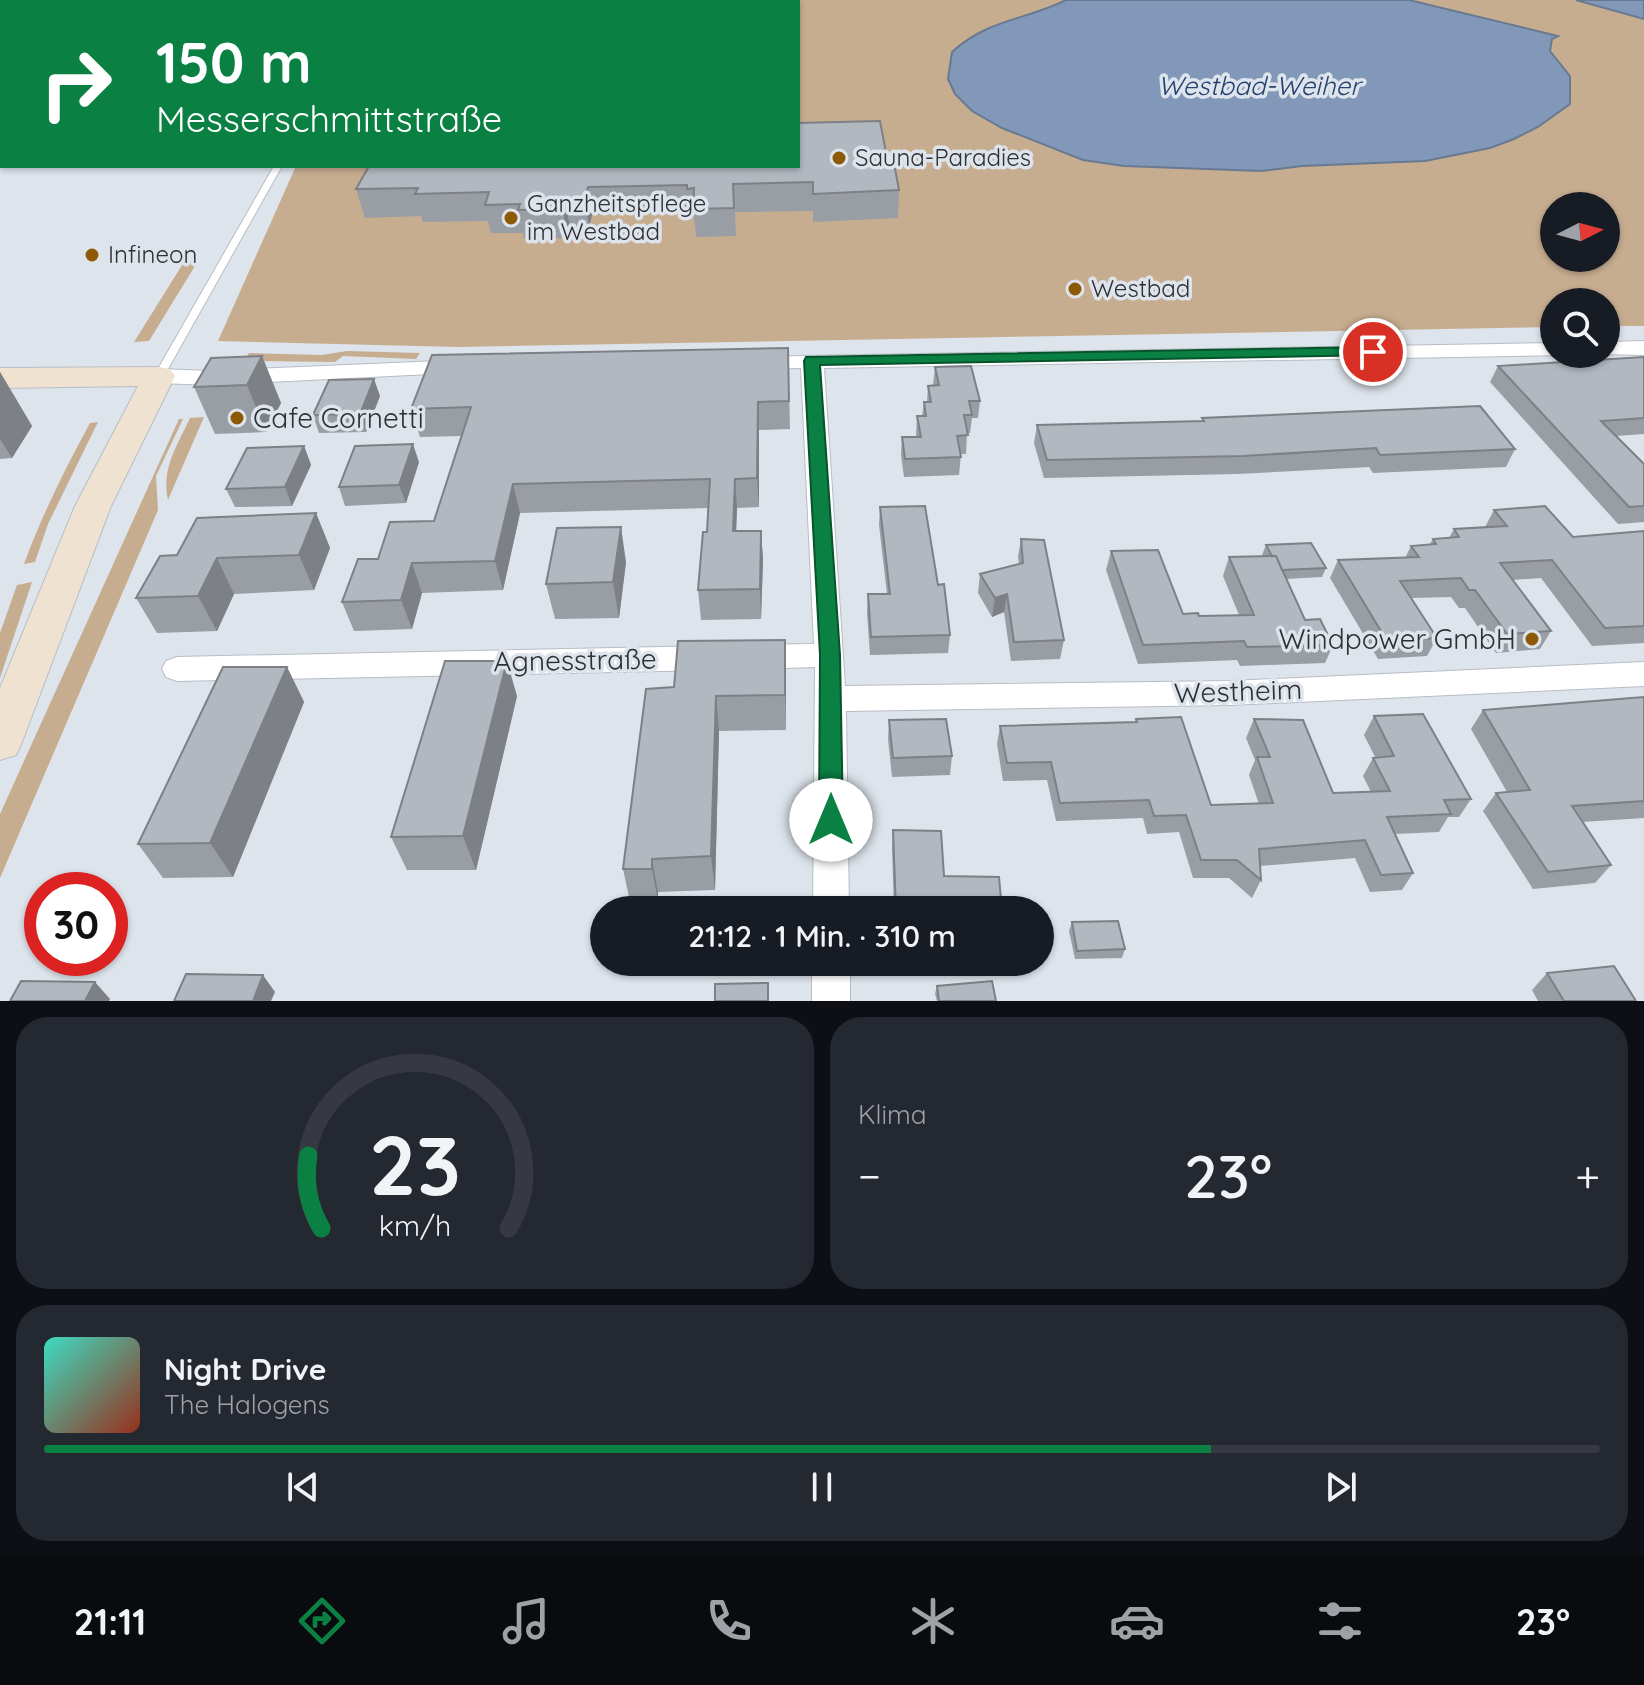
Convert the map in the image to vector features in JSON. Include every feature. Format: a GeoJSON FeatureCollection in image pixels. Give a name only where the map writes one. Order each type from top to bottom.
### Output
{"type":"FeatureCollection","features":[{"type":"Feature","properties":{"kind":"street"},"geometry":{"type":"LineString","coordinates":[[1620,349],[1644,348]]}},
{"type":"Feature","properties":{"kind":"street"},"geometry":{"type":"LineString","coordinates":[[738,362],[1540,350]]}},
{"type":"Feature","properties":{"kind":"street"},"geometry":{"type":"LineString","coordinates":[[812,361],[830,655],[831,896]]}},
{"type":"Feature","properties":{"kind":"street"},"geometry":{"type":"LineString","coordinates":[[0,378],[219,378],[493,367]]}},
{"type":"Feature","properties":{"kind":"street"},"geometry":{"type":"LineString","coordinates":[[0,742],[93,506],[159,376]]}},
{"type":"Feature","properties":{"kind":"street","name":"Agnesstraße"},"geometry":{"type":"LineString","coordinates":[[177,669],[830,655]]}},
{"type":"Feature","properties":{"kind":"street","name":"Westheim"},"geometry":{"type":"LineString","coordinates":[[831,699],[1231,693],[1644,674]]}},
{"type":"Feature","properties":{"kind":"street"},"geometry":{"type":"LineString","coordinates":[[831,976],[831,1001]]}},
{"type":"Feature","properties":{"kind":"lane"},"geometry":{"type":"LineString","coordinates":[[159,376],[277,168]]}},
{"type":"Feature","properties":{"kind":"shaded area"},"geometry":{"type":"Polygon","coordinates":[[[800,0],[1576,0],[1644,19],[1644,326],[1620,326],[1620,288],[1540,288],[1540,327],[459,347],[218,341],[295,168],[800,168],[800,0]]]}},
{"type":"Feature","properties":{"kind":"shaded area"},"geometry":{"type":"Polygon","coordinates":[[[198,261],[149,341],[134,342],[184,262],[198,261]]]}},
{"type":"Feature","properties":{"kind":"shaded area"},"geometry":{"type":"Polygon","coordinates":[[[347,351],[420,353],[416,359],[343,356],[335,362],[244,361],[249,353],[322,355],[347,351]]]}},
{"type":"Feature","properties":{"kind":"shaded area"},"geometry":{"type":"Polygon","coordinates":[[[204,417],[168,500],[168,468],[175,448],[190,418],[204,417]]]}},
{"type":"Feature","properties":{"kind":"shaded area"},"geometry":{"type":"Polygon","coordinates":[[[179,419],[183,419],[156,476],[158,510],[0,878],[0,814],[179,419]]]}},
{"type":"Feature","properties":{"kind":"shaded area"},"geometry":{"type":"Polygon","coordinates":[[[98,422],[48,524],[35,562],[24,564],[46,510],[90,423],[98,422]]]}},
{"type":"Feature","properties":{"kind":"shaded area"},"geometry":{"type":"Polygon","coordinates":[[[32,582],[0,678],[0,633],[17,585],[32,582]]]}},
{"type":"Feature","properties":{"kind":"water","name":"Westbad-Weiher"},"geometry":{"type":"Polygon","coordinates":[[[1066,0],[1409,0],[1558,36],[1552,39],[1550,51],[1570,76],[1570,104],[1538,127],[1514,139],[1490,148],[1425,161],[1302,166],[1261,171],[1124,166],[1083,160],[1002,128],[972,111],[955,94],[948,79],[952,52],[966,41],[993,26],[1066,0]]]}},
{"type":"Feature","properties":{"kind":"water"},"geometry":{"type":"Polygon","coordinates":[[[1576,0],[1644,0],[1644,19],[1576,0]]]}},
{"type":"Feature","properties":{"kind":"building"},"geometry":{"type":"Polygon","coordinates":[[[880,121],[888,163],[894,163],[899,190],[813,194],[813,182],[733,184],[734,208],[693,209],[694,188],[687,189],[687,185],[588,187],[585,199],[565,200],[563,209],[518,210],[520,204],[485,205],[489,192],[415,194],[418,188],[356,189],[368,168],[800,168],[800,123],[880,121]]]}},
{"type":"Feature","properties":{"kind":"building"},"geometry":{"type":"Polygon","coordinates":[[[788,348],[789,401],[758,402],[757,478],[735,479],[733,531],[761,531],[760,589],[698,590],[703,532],[707,532],[710,479],[513,484],[495,561],[412,563],[401,600],[342,602],[358,559],[378,559],[390,522],[434,521],[471,407],[411,409],[432,355],[788,348]]]}},
{"type":"Feature","properties":{"kind":"building"},"geometry":{"type":"Polygon","coordinates":[[[262,356],[247,385],[194,387],[211,358],[262,356]]]}},
{"type":"Feature","properties":{"kind":"building"},"geometry":{"type":"Polygon","coordinates":[[[1644,357],[1644,418],[1601,421],[1644,464],[1644,506],[1629,507],[1498,366],[1540,363],[1540,368],[1620,368],[1620,358],[1644,357]]]}},
{"type":"Feature","properties":{"kind":"building"},"geometry":{"type":"Polygon","coordinates":[[[971,366],[980,401],[969,401],[972,415],[964,415],[968,435],[957,436],[961,457],[905,459],[902,437],[921,437],[917,416],[926,416],[924,402],[931,402],[928,386],[939,385],[935,367],[971,366]]]}},
{"type":"Feature","properties":{"kind":"building"},"geometry":{"type":"Polygon","coordinates":[[[374,379],[360,414],[313,415],[329,380],[374,379]]]}},
{"type":"Feature","properties":{"kind":"building"},"geometry":{"type":"Polygon","coordinates":[[[1480,406],[1515,449],[1380,455],[1376,448],[1243,456],[1047,460],[1037,425],[1204,421],[1202,418],[1480,406]]]}},
{"type":"Feature","properties":{"kind":"building"},"geometry":{"type":"Polygon","coordinates":[[[413,444],[399,485],[339,487],[355,446],[413,444]]]}},
{"type":"Feature","properties":{"kind":"building"},"geometry":{"type":"Polygon","coordinates":[[[304,446],[285,487],[226,489],[247,448],[304,446]]]}},
{"type":"Feature","properties":{"kind":"building"},"geometry":{"type":"Polygon","coordinates":[[[925,506],[938,585],[944,584],[950,635],[871,637],[868,594],[890,594],[880,507],[925,506]]]}},
{"type":"Feature","properties":{"kind":"building"},"geometry":{"type":"Polygon","coordinates":[[[1545,506],[1573,537],[1644,531],[1644,626],[1605,628],[1552,560],[1500,563],[1551,631],[1507,634],[1475,590],[1469,590],[1461,578],[1400,581],[1437,638],[1387,641],[1338,560],[1419,557],[1411,546],[1436,544],[1433,539],[1459,537],[1454,529],[1507,526],[1494,510],[1545,506]]]}},
{"type":"Feature","properties":{"kind":"building"},"geometry":{"type":"Polygon","coordinates":[[[316,513],[299,555],[217,558],[198,596],[136,598],[160,556],[177,555],[197,518],[316,513]]]}},
{"type":"Feature","properties":{"kind":"building"},"geometry":{"type":"Polygon","coordinates":[[[621,527],[613,582],[546,584],[557,528],[621,527]]]}},
{"type":"Feature","properties":{"kind":"building"},"geometry":{"type":"Polygon","coordinates":[[[1021,539],[1044,540],[1064,640],[1014,642],[1007,594],[995,598],[980,574],[1023,563],[1021,539]]]}},
{"type":"Feature","properties":{"kind":"building"},"geometry":{"type":"Polygon","coordinates":[[[1311,543],[1326,568],[1282,570],[1276,556],[1272,556],[1266,545],[1311,543]]]}},
{"type":"Feature","properties":{"kind":"building"},"geometry":{"type":"Polygon","coordinates":[[[1158,550],[1183,614],[1198,613],[1199,616],[1254,615],[1229,557],[1276,556],[1305,620],[1320,619],[1333,645],[1247,647],[1244,641],[1143,645],[1111,551],[1158,550]]]}},
{"type":"Feature","properties":{"kind":"building"},"geometry":{"type":"Polygon","coordinates":[[[785,640],[785,695],[716,696],[711,856],[652,859],[652,869],[623,869],[646,689],[674,687],[678,641],[785,640]]]}},
{"type":"Feature","properties":{"kind":"building"},"geometry":{"type":"Polygon","coordinates":[[[445,661],[507,661],[463,836],[391,837],[445,661]]]}},
{"type":"Feature","properties":{"kind":"building"},"geometry":{"type":"Polygon","coordinates":[[[223,667],[287,667],[210,843],[138,844],[223,667]]]}},
{"type":"Feature","properties":{"kind":"building"},"geometry":{"type":"Polygon","coordinates":[[[1644,697],[1644,801],[1572,806],[1611,865],[1548,872],[1496,793],[1530,790],[1483,710],[1644,697]]]}},
{"type":"Feature","properties":{"kind":"building"},"geometry":{"type":"Polygon","coordinates":[[[1423,714],[1471,799],[1444,800],[1451,814],[1387,817],[1413,873],[1381,875],[1365,840],[1259,849],[1261,880],[1237,860],[1201,860],[1186,815],[1154,816],[1149,800],[1060,803],[1051,762],[1007,763],[1000,726],[1137,722],[1136,719],[1181,717],[1211,805],[1273,803],[1257,757],[1270,757],[1254,719],[1303,720],[1333,793],[1390,791],[1373,758],[1394,756],[1374,716],[1423,714]]]}},
{"type":"Feature","properties":{"kind":"building"},"geometry":{"type":"Polygon","coordinates":[[[946,719],[952,756],[893,758],[889,720],[946,719]]]}},
{"type":"Feature","properties":{"kind":"building"},"geometry":{"type":"Polygon","coordinates":[[[893,830],[941,831],[944,876],[999,877],[1001,896],[895,896],[893,830]]]}},
{"type":"Feature","properties":{"kind":"building"},"geometry":{"type":"Polygon","coordinates":[[[1118,921],[1125,949],[1077,951],[1072,922],[1118,921]]]}},
{"type":"Feature","properties":{"kind":"building"},"geometry":{"type":"Polygon","coordinates":[[[1614,966],[1636,1001],[1564,1001],[1547,973],[1614,966]]]}},
{"type":"Feature","properties":{"kind":"building"},"geometry":{"type":"Polygon","coordinates":[[[186,974],[263,975],[253,1001],[174,1001],[186,974]]]}},
{"type":"Feature","properties":{"kind":"building"},"geometry":{"type":"Polygon","coordinates":[[[21,981],[95,982],[85,1001],[10,1001],[21,981]]]}},
{"type":"Feature","properties":{"kind":"building"},"geometry":{"type":"Polygon","coordinates":[[[992,981],[996,1001],[939,1001],[937,986],[992,981]]]}},
{"type":"Feature","properties":{"kind":"building"},"geometry":{"type":"Polygon","coordinates":[[[768,983],[768,1001],[715,1001],[715,984],[768,983]]]}},
{"type":"Feature","properties":{"kind":"place","name":"Sauna-Paradies"},"geometry":{"type":"Point","coordinates":[839,158]}},
{"type":"Feature","properties":{"kind":"place","name":"Ganzheitspflege im Westbad"},"geometry":{"type":"Point","coordinates":[511,218]}},
{"type":"Feature","properties":{"kind":"place","name":"Infineon"},"geometry":{"type":"Point","coordinates":[92,255]}},
{"type":"Feature","properties":{"kind":"place","name":"Westbad"},"geometry":{"type":"Point","coordinates":[1075,289]}},
{"type":"Feature","properties":{"kind":"place","name":"Cafe Cornetti"},"geometry":{"type":"Point","coordinates":[237,418]}},
{"type":"Feature","properties":{"kind":"place","name":"Windpower GmbH"},"geometry":{"type":"Point","coordinates":[1532,639]}},
{"type":"Feature","properties":{"kind":"route"},"geometry":{"type":"LineString","coordinates":[[831,820],[830,655],[812,361],[1373,352]]}}]}
